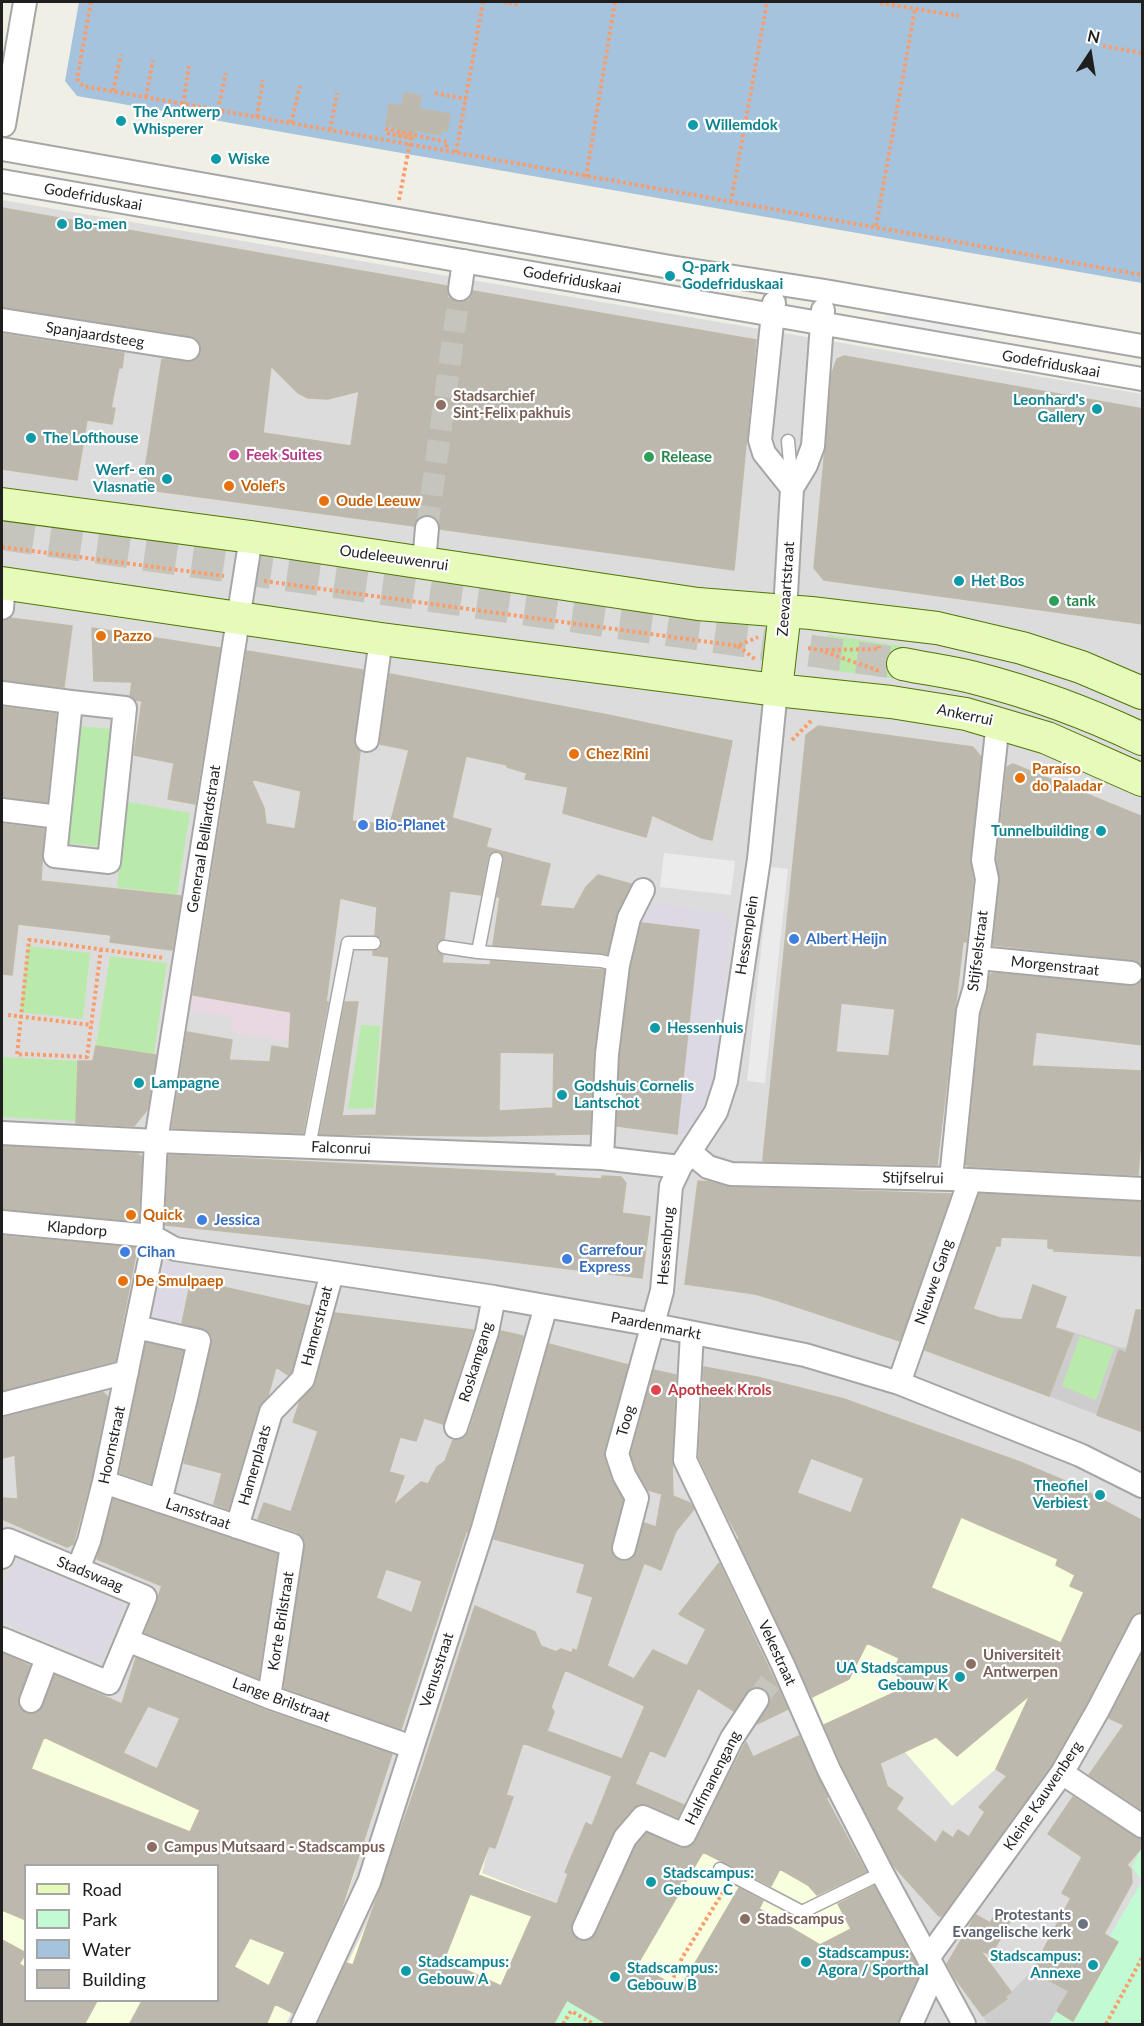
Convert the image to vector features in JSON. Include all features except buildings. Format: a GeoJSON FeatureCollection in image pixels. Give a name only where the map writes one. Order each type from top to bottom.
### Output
{"type":"FeatureCollection","features":[{"type":"Feature","properties":{"kind":"street"},"geometry":{"type":"LineString","coordinates":[[2,124],[4,125],[25,2]]}},
{"type":"Feature","properties":{"kind":"street","name":"Godefriduskaai"},"geometry":{"type":"LineString","coordinates":[[2,149],[670,267],[825,291],[1143,346]]}},
{"type":"Feature","properties":{"kind":"street","name":"Godefriduskaai"},"geometry":{"type":"LineString","coordinates":[[2,182],[1143,380]]}},
{"type":"Feature","properties":{"kind":"street"},"geometry":{"type":"LineString","coordinates":[[460,289],[464,261]]}},
{"type":"Feature","properties":{"kind":"street"},"geometry":{"type":"LineString","coordinates":[[776,283],[760,440],[764,453],[792,488]]}},
{"type":"Feature","properties":{"kind":"street","name":"Zeevaartstraat"},"geometry":{"type":"LineString","coordinates":[[776,690],[786,611],[792,488],[806,465],[813,446],[825,291]]}},
{"type":"Feature","properties":{"kind":"street","name":"Spanjaardsteeg"},"geometry":{"type":"LineString","coordinates":[[2,320],[188,349]]}},
{"type":"Feature","properties":{"kind":"street","name":"Oudeleeuwenrui"},"geometry":{"type":"LineString","coordinates":[[2,504],[251,537],[698,604],[786,611]]}},
{"type":"Feature","properties":{"kind":"street"},"geometry":{"type":"LineString","coordinates":[[424,562],[427,528]]}},
{"type":"Feature","properties":{"kind":"street","name":"Generaal Belliardstraat"},"geometry":{"type":"LineString","coordinates":[[152,1236],[156,1141],[251,537]]}},
{"type":"Feature","properties":{"kind":"street"},"geometry":{"type":"LineString","coordinates":[[2,591],[240,617],[381,639],[776,690]]}},
{"type":"Feature","properties":{"kind":"street"},"geometry":{"type":"LineString","coordinates":[[786,611],[937,628],[1022,648],[1081,667],[1143,693]]}},
{"type":"Feature","properties":{"kind":"street"},"geometry":{"type":"LineString","coordinates":[[367,740],[381,639]]}},
{"type":"Feature","properties":{"kind":"street"},"geometry":{"type":"LineString","coordinates":[[890,670],[973,678],[1045,699],[1110,723],[1143,739]]}},
{"type":"Feature","properties":{"kind":"street","name":"Ankerrui"},"geometry":{"type":"LineString","coordinates":[[776,690],[891,702],[966,714],[1047,738],[1143,780]]}},
{"type":"Feature","properties":{"kind":"street","name":"Hessenplein"},"geometry":{"type":"LineString","coordinates":[[685,1160],[716,1112],[726,1081],[759,859],[776,690]]}},
{"type":"Feature","properties":{"kind":"street"},"geometry":{"type":"LineString","coordinates":[[2,693],[125,708],[110,862],[55,856],[71,702]]}},
{"type":"Feature","properties":{"kind":"street","name":"Stijfselstraat"},"geometry":{"type":"LineString","coordinates":[[960,1180],[968,1011],[975,987],[979,958],[987,879],[982,860],[998,722]]}},
{"type":"Feature","properties":{"kind":"street"},"geometry":{"type":"LineString","coordinates":[[2,810],[59,817]]}},
{"type":"Feature","properties":{"kind":"street"},"geometry":{"type":"LineString","coordinates":[[602,1158],[610,963],[643,890]]}},
{"type":"Feature","properties":{"kind":"street","name":"Morgenstraat"},"geometry":{"type":"LineString","coordinates":[[979,958],[1131,973]]}},
{"type":"Feature","properties":{"kind":"street","name":"Falconrui"},"geometry":{"type":"LineString","coordinates":[[2,1133],[156,1141],[685,1160]]}},
{"type":"Feature","properties":{"kind":"street","name":"Stijfselrui"},"geometry":{"type":"LineString","coordinates":[[685,1160],[731,1174],[960,1180],[1143,1189]]}},
{"type":"Feature","properties":{"kind":"street","name":"Hessenbrug"},"geometry":{"type":"LineString","coordinates":[[654,1325],[662,1291],[671,1186],[685,1160]]}},
{"type":"Feature","properties":{"kind":"street","name":"Nieuwe Gang"},"geometry":{"type":"LineString","coordinates":[[898,1383],[960,1180]]}},
{"type":"Feature","properties":{"kind":"street","name":"Klapdorp"},"geometry":{"type":"LineString","coordinates":[[2,1222],[152,1236]]}},
{"type":"Feature","properties":{"kind":"street","name":"Paardenmarkt"},"geometry":{"type":"LineString","coordinates":[[152,1236],[176,1249],[494,1297],[654,1325],[805,1355],[898,1383],[1080,1455],[1143,1486]]}},
{"type":"Feature","properties":{"kind":"street","name":"Hoornstraat"},"geometry":{"type":"LineString","coordinates":[[78,1569],[89,1541],[104,1482],[150,1259],[152,1236]]}},
{"type":"Feature","properties":{"kind":"street","name":"Hamerstraat"},"geometry":{"type":"LineString","coordinates":[[303,1379],[332,1273]]}},
{"type":"Feature","properties":{"kind":"street","name":"Roskamgang"},"geometry":{"type":"LineString","coordinates":[[456,1427],[487,1332],[494,1297]]}},
{"type":"Feature","properties":{"kind":"street","name":"Venusstraat"},"geometry":{"type":"LineString","coordinates":[[303,2025],[369,1882],[483,1528],[546,1306]]}},
{"type":"Feature","properties":{"kind":"street"},"geometry":{"type":"LineString","coordinates":[[137,1323],[199,1341],[160,1501]]}},
{"type":"Feature","properties":{"kind":"street","name":"Toog"},"geometry":{"type":"LineString","coordinates":[[624,1548],[637,1498],[624,1475],[617,1454],[654,1325]]}},
{"type":"Feature","properties":{"kind":"street","name":"Vekestraat"},"geometry":{"type":"LineString","coordinates":[[692,1333],[685,1460],[779,1671],[882,1873],[964,2025]]}},
{"type":"Feature","properties":{"kind":"street"},"geometry":{"type":"LineString","coordinates":[[2,1404],[127,1372]]}},
{"type":"Feature","properties":{"kind":"street","name":"Hamerplaats"},"geometry":{"type":"LineString","coordinates":[[237,1527],[270,1412],[303,1379]]}},
{"type":"Feature","properties":{"kind":"street","name":"Lansstraat"},"geometry":{"type":"LineString","coordinates":[[104,1482],[292,1545]]}},
{"type":"Feature","properties":{"kind":"street","name":"Stadswaag"},"geometry":{"type":"LineString","coordinates":[[2,1557],[8,1540],[145,1597],[109,1683],[2,1639]]}},
{"type":"Feature","properties":{"kind":"street","name":"Korte Brilstraat"},"geometry":{"type":"LineString","coordinates":[[269,1697],[292,1545]]}},
{"type":"Feature","properties":{"kind":"street","name":"Kleine Kauwenberg"},"geometry":{"type":"LineString","coordinates":[[911,2025],[931,1965],[1062,1773],[1143,1625]]}},
{"type":"Feature","properties":{"kind":"street","name":"Lange Brilstraat"},"geometry":{"type":"LineString","coordinates":[[127,1640],[269,1697],[412,1747]]}},
{"type":"Feature","properties":{"kind":"street"},"geometry":{"type":"LineString","coordinates":[[32,1701],[47,1658]]}},
{"type":"Feature","properties":{"kind":"street","name":"Halfmanengang"},"geometry":{"type":"LineString","coordinates":[[584,1928],[625,1838],[643,1817],[684,1835],[732,1738],[757,1700]]}},
{"type":"Feature","properties":{"kind":"street"},"geometry":{"type":"LineString","coordinates":[[1062,1773],[1143,1826]]}},
{"type":"Feature","properties":{"kind":"lane"},"geometry":{"type":"LineString","coordinates":[[788,441],[792,488]]}},
{"type":"Feature","properties":{"kind":"lane"},"geometry":{"type":"LineString","coordinates":[[478,952],[496,858]]}},
{"type":"Feature","properties":{"kind":"lane"},"geometry":{"type":"LineString","coordinates":[[309,1147],[348,943],[374,943]]}},
{"type":"Feature","properties":{"kind":"lane"},"geometry":{"type":"LineString","coordinates":[[444,947],[610,963]]}},
{"type":"Feature","properties":{"kind":"lane"},"geometry":{"type":"LineString","coordinates":[[720,1869],[802,1912],[882,1873]]}},
{"type":"Feature","properties":{"kind":"path"},"geometry":{"type":"LineString","coordinates":[[91,2],[77,79],[83,86],[1143,275]]}},
{"type":"Feature","properties":{"kind":"path"},"geometry":{"type":"LineString","coordinates":[[456,152],[483,2]]}},
{"type":"Feature","properties":{"kind":"path"},"geometry":{"type":"LineString","coordinates":[[503,2],[520,5]]}},
{"type":"Feature","properties":{"kind":"path"},"geometry":{"type":"LineString","coordinates":[[586,177],[615,2]]}},
{"type":"Feature","properties":{"kind":"path"},"geometry":{"type":"LineString","coordinates":[[731,202],[767,2]]}},
{"type":"Feature","properties":{"kind":"path"},"geometry":{"type":"LineString","coordinates":[[880,3],[959,16]]}},
{"type":"Feature","properties":{"kind":"path"},"geometry":{"type":"LineString","coordinates":[[876,226],[915,9]]}},
{"type":"Feature","properties":{"kind":"path"},"geometry":{"type":"LineString","coordinates":[[1103,46],[1143,53]]}},
{"type":"Feature","properties":{"kind":"path"},"geometry":{"type":"LineString","coordinates":[[113,91],[121,55]]}},
{"type":"Feature","properties":{"kind":"path"},"geometry":{"type":"LineString","coordinates":[[146,97],[153,60]]}},
{"type":"Feature","properties":{"kind":"path"},"geometry":{"type":"LineString","coordinates":[[183,104],[189,66]]}},
{"type":"Feature","properties":{"kind":"path"},"geometry":{"type":"LineString","coordinates":[[218,110],[226,73]]}},
{"type":"Feature","properties":{"kind":"path"},"geometry":{"type":"LineString","coordinates":[[257,117],[263,80]]}},
{"type":"Feature","properties":{"kind":"path"},"geometry":{"type":"LineString","coordinates":[[291,123],[300,86]]}},
{"type":"Feature","properties":{"kind":"path"},"geometry":{"type":"LineString","coordinates":[[330,130],[337,93]]}},
{"type":"Feature","properties":{"kind":"path"},"geometry":{"type":"LineString","coordinates":[[435,93],[466,99]]}},
{"type":"Feature","properties":{"kind":"path"},"geometry":{"type":"LineString","coordinates":[[396,218],[411,138],[386,133],[387,129],[447,142],[446,150]]}},
{"type":"Feature","properties":{"kind":"path"},"geometry":{"type":"LineString","coordinates":[[2,547],[737,646]]}},
{"type":"Feature","properties":{"kind":"path"},"geometry":{"type":"LineString","coordinates":[[808,648],[821,650],[879,649],[880,643]]}},
{"type":"Feature","properties":{"kind":"path"},"geometry":{"type":"LineString","coordinates":[[821,650],[877,670],[890,670]]}},
{"type":"Feature","properties":{"kind":"path"},"geometry":{"type":"LineString","coordinates":[[768,768],[805,726],[815,718]]}},
{"type":"Feature","properties":{"kind":"path"},"geometry":{"type":"LineString","coordinates":[[101,950],[87,1057],[17,1055],[29,940],[185,960]]}},
{"type":"Feature","properties":{"kind":"path"},"geometry":{"type":"LineString","coordinates":[[8,1015],[92,1025]]}},
{"type":"Feature","properties":{"kind":"path"},"geometry":{"type":"LineString","coordinates":[[671,1983],[682,1958],[733,1876]]}},
{"type":"Feature","properties":{"kind":"path"},"geometry":{"type":"LineString","coordinates":[[1106,2025],[1143,1958]]}},
{"type":"Feature","properties":{"kind":"path"},"geometry":{"type":"LineString","coordinates":[[563,2025],[571,2011],[594,2025]]}},
{"type":"Feature","properties":{"kind":"shaded area"},"geometry":{"type":"Polygon","coordinates":[[[2,200],[1142,394],[1142,2024],[2,2024],[2,200]]]}},
{"type":"Feature","properties":{"kind":"shaded area"},"geometry":{"type":"Polygon","coordinates":[[[886,308],[982,324],[979,343],[883,326],[886,308]]]}},
{"type":"Feature","properties":{"kind":"shaded area"},"geometry":{"type":"Polygon","coordinates":[[[664,853],[735,861],[731,895],[660,887],[664,853]]]}},
{"type":"Feature","properties":{"kind":"shaded area"},"geometry":{"type":"Polygon","coordinates":[[[770,867],[788,869],[765,1083],[747,1081],[770,867]]]}},
{"type":"Feature","properties":{"kind":"shaded area"},"geometry":{"type":"Polygon","coordinates":[[[632,900],[723,913],[731,920],[715,1092],[689,1135],[677,1134],[699,930],[632,921],[632,900]]]}},
{"type":"Feature","properties":{"kind":"shaded area"},"geometry":{"type":"Polygon","coordinates":[[[191,995],[291,1012],[289,1041],[232,1032],[233,1017],[189,1010],[191,995]]]}},
{"type":"Feature","properties":{"kind":"shaded area"},"geometry":{"type":"Polygon","coordinates":[[[150,1259],[191,1268],[178,1328],[138,1319],[150,1259]]]}},
{"type":"Feature","properties":{"kind":"shaded area"},"geometry":{"type":"Polygon","coordinates":[[[1057,1327],[1119,1347],[1135,1349],[1113,1421],[1033,1390],[1057,1327]]]}},
{"type":"Feature","properties":{"kind":"shaded area","name":"Universiteit Antwerpen"},"geometry":{"type":"Polygon","coordinates":[[[961,1517],[1058,1559],[1075,1575],[1071,1586],[1084,1592],[1078,1606],[1129,1632],[1033,1794],[996,1769],[952,1806],[904,1751],[902,1690],[824,1725],[806,1683],[955,1530],[961,1517]]]}},
{"type":"Feature","properties":{"kind":"shaded area"},"geometry":{"type":"Polygon","coordinates":[[[16,1559],[125,1605],[101,1661],[2,1621],[2,1593],[16,1559]]]}},
{"type":"Feature","properties":{"kind":"shaded area","name":"Campus Mutsaard - Stadscampus"},"geometry":{"type":"Polygon","coordinates":[[[29,1665],[55,1675],[42,1715],[52,1740],[94,1760],[264,1829],[355,1871],[345,1901],[286,2024],[2,2024],[2,1718],[10,1721],[29,1665]]]}},
{"type":"Feature","properties":{"kind":"shaded area","name":"Stadscampus"},"geometry":{"type":"Polygon","coordinates":[[[697,1823],[808,1885],[855,1872],[863,1866],[921,1971],[897,2024],[387,2024],[332,1996],[366,1925],[395,1847],[489,1846],[482,1873],[581,1913],[570,1936],[580,1941],[636,1830],[687,1843],[697,1823]]]}},
{"type":"Feature","properties":{"kind":"shaded area"},"geometry":{"type":"Polygon","coordinates":[[[1033,1970],[1070,1989],[1049,2024],[987,2024],[983,2016],[1033,1970]]]}},
{"type":"Feature","properties":{"kind":"green space"},"geometry":{"type":"Polygon","coordinates":[[[829,635],[903,646],[898,679],[829,670],[818,662],[822,639],[829,635]]]}},
{"type":"Feature","properties":{"kind":"green space"},"geometry":{"type":"Polygon","coordinates":[[[78,726],[114,729],[102,847],[66,843],[78,726]]]}},
{"type":"Feature","properties":{"kind":"green space"},"geometry":{"type":"Polygon","coordinates":[[[124,801],[190,813],[177,895],[117,887],[124,801]]]}},
{"type":"Feature","properties":{"kind":"green space"},"geometry":{"type":"Polygon","coordinates":[[[28,946],[90,953],[83,1019],[20,1012],[28,946]]]}},
{"type":"Feature","properties":{"kind":"green space"},"geometry":{"type":"Polygon","coordinates":[[[110,956],[167,963],[154,1054],[96,1046],[110,956]]]}},
{"type":"Feature","properties":{"kind":"green space"},"geometry":{"type":"Polygon","coordinates":[[[361,1025],[380,1026],[374,1108],[348,1109],[361,1025]]]}},
{"type":"Feature","properties":{"kind":"green space"},"geometry":{"type":"Polygon","coordinates":[[[3,1057],[78,1061],[76,1121],[2,1117],[3,1057]]]}},
{"type":"Feature","properties":{"kind":"green space"},"geometry":{"type":"Polygon","coordinates":[[[1080,1336],[1114,1348],[1096,1400],[1062,1386],[1080,1336]]]}},
{"type":"Feature","properties":{"kind":"green space"},"geometry":{"type":"Polygon","coordinates":[[[1142,1847],[1142,1881],[1132,1867],[1142,1847]]]}},
{"type":"Feature","properties":{"kind":"green space"},"geometry":{"type":"Polygon","coordinates":[[[1142,1881],[1142,2024],[1049,2024],[1057,2011],[1073,2021],[1118,1943],[1109,1937],[1142,1881]]]}},
{"type":"Feature","properties":{"kind":"green space"},"geometry":{"type":"Polygon","coordinates":[[[567,2000],[609,2024],[553,2024],[567,2000]]]}},
{"type":"Feature","properties":{"kind":"water","name":"Willemdok"},"geometry":{"type":"Polygon","coordinates":[[[79,2],[1142,2],[1142,283],[77,96],[65,81],[79,2]]]}},
{"type":"Feature","properties":{"kind":"tunnel"},"geometry":{"type":"LineString","coordinates":[[427,528],[460,289]]}},
{"type":"Feature","properties":{"kind":"tunnel"},"geometry":{"type":"LineString","coordinates":[[2,534],[903,664]]}},
{"type":"Feature","properties":{"kind":"tunnel"},"geometry":{"type":"LineString","coordinates":[[757,1700],[774,1677]]}},
{"type":"Feature","properties":{"kind":"place","name":"The Antwerp Whisperer"},"geometry":{"type":"Point","coordinates":[121,121]}},
{"type":"Feature","properties":{"kind":"place","name":"Willemdok"},"geometry":{"type":"Point","coordinates":[693,125]}},
{"type":"Feature","properties":{"kind":"place","name":"Wiske"},"geometry":{"type":"Point","coordinates":[216,159]}},
{"type":"Feature","properties":{"kind":"place","name":"Bo-men"},"geometry":{"type":"Point","coordinates":[62,224]}},
{"type":"Feature","properties":{"kind":"place","name":"Q-park Godefriduskaai"},"geometry":{"type":"Point","coordinates":[670,276]}},
{"type":"Feature","properties":{"kind":"place","name":"Stadsarchief Sint-Felix pakhuis"},"geometry":{"type":"Point","coordinates":[441,405]}},
{"type":"Feature","properties":{"kind":"place","name":"Leonhard's Gallery"},"geometry":{"type":"Point","coordinates":[1097,409]}},
{"type":"Feature","properties":{"kind":"place","name":"The Lofthouse"},"geometry":{"type":"Point","coordinates":[31,438]}},
{"type":"Feature","properties":{"kind":"place","name":"Feek Suites"},"geometry":{"type":"Point","coordinates":[234,455]}},
{"type":"Feature","properties":{"kind":"place","name":"Release"},"geometry":{"type":"Point","coordinates":[649,457]}},
{"type":"Feature","properties":{"kind":"place","name":"Werf- en Vlasnatie"},"geometry":{"type":"Point","coordinates":[167,479]}},
{"type":"Feature","properties":{"kind":"place","name":"Volef's"},"geometry":{"type":"Point","coordinates":[229,486]}},
{"type":"Feature","properties":{"kind":"place","name":"Oude Leeuw"},"geometry":{"type":"Point","coordinates":[324,501]}},
{"type":"Feature","properties":{"kind":"place","name":"Het Bos"},"geometry":{"type":"Point","coordinates":[959,581]}},
{"type":"Feature","properties":{"kind":"place","name":"tank"},"geometry":{"type":"Point","coordinates":[1054,601]}},
{"type":"Feature","properties":{"kind":"place","name":"Pazzo"},"geometry":{"type":"Point","coordinates":[101,636]}},
{"type":"Feature","properties":{"kind":"place","name":"Chez Rini"},"geometry":{"type":"Point","coordinates":[574,754]}},
{"type":"Feature","properties":{"kind":"place","name":"Paraíso do Paladar"},"geometry":{"type":"Point","coordinates":[1020,778]}},
{"type":"Feature","properties":{"kind":"place","name":"Bio-Planet"},"geometry":{"type":"Point","coordinates":[363,825]}},
{"type":"Feature","properties":{"kind":"place","name":"Tunnelbuilding"},"geometry":{"type":"Point","coordinates":[1101,831]}},
{"type":"Feature","properties":{"kind":"place","name":"Albert Heijn"},"geometry":{"type":"Point","coordinates":[794,939]}},
{"type":"Feature","properties":{"kind":"place","name":"Hessenhuis"},"geometry":{"type":"Point","coordinates":[655,1028]}},
{"type":"Feature","properties":{"kind":"place","name":"Lampagne"},"geometry":{"type":"Point","coordinates":[139,1083]}},
{"type":"Feature","properties":{"kind":"place","name":"Godshuis Cornelis Lantschot"},"geometry":{"type":"Point","coordinates":[562,1095]}},
{"type":"Feature","properties":{"kind":"place","name":"Quick"},"geometry":{"type":"Point","coordinates":[131,1215]}},
{"type":"Feature","properties":{"kind":"place","name":"Jessica"},"geometry":{"type":"Point","coordinates":[202,1220]}},
{"type":"Feature","properties":{"kind":"place","name":"Cihan"},"geometry":{"type":"Point","coordinates":[125,1252]}},
{"type":"Feature","properties":{"kind":"place","name":"Carrefour Express"},"geometry":{"type":"Point","coordinates":[567,1259]}},
{"type":"Feature","properties":{"kind":"place","name":"De Smulpaep"},"geometry":{"type":"Point","coordinates":[123,1281]}},
{"type":"Feature","properties":{"kind":"place","name":"Apotheek Krols"},"geometry":{"type":"Point","coordinates":[656,1390]}},
{"type":"Feature","properties":{"kind":"place","name":"Theofiel Verbiest"},"geometry":{"type":"Point","coordinates":[1100,1495]}},
{"type":"Feature","properties":{"kind":"place","name":"Universiteit Antwerpen"},"geometry":{"type":"Point","coordinates":[971,1664]}},
{"type":"Feature","properties":{"kind":"place","name":"UA Stadscampus Gebouw K"},"geometry":{"type":"Point","coordinates":[960,1677]}},
{"type":"Feature","properties":{"kind":"place","name":"Campus Mutsaard - Stadscampus"},"geometry":{"type":"Point","coordinates":[152,1847]}},
{"type":"Feature","properties":{"kind":"place","name":"Stadscampus: Gebouw C"},"geometry":{"type":"Point","coordinates":[651,1882]}},
{"type":"Feature","properties":{"kind":"place","name":"Stadscampus"},"geometry":{"type":"Point","coordinates":[745,1919]}},
{"type":"Feature","properties":{"kind":"place","name":"Protestants Evangelische kerk"},"geometry":{"type":"Point","coordinates":[1083,1924]}},
{"type":"Feature","properties":{"kind":"place","name":"Stadscampus: Agora / Sporthal"},"geometry":{"type":"Point","coordinates":[806,1962]}},
{"type":"Feature","properties":{"kind":"place","name":"Stadscampus: Annexe"},"geometry":{"type":"Point","coordinates":[1093,1965]}},
{"type":"Feature","properties":{"kind":"place","name":"Stadscampus: Gebouw A"},"geometry":{"type":"Point","coordinates":[406,1971]}},
{"type":"Feature","properties":{"kind":"place","name":"Stadscampus: Gebouw B"},"geometry":{"type":"Point","coordinates":[615,1977]}}]}
